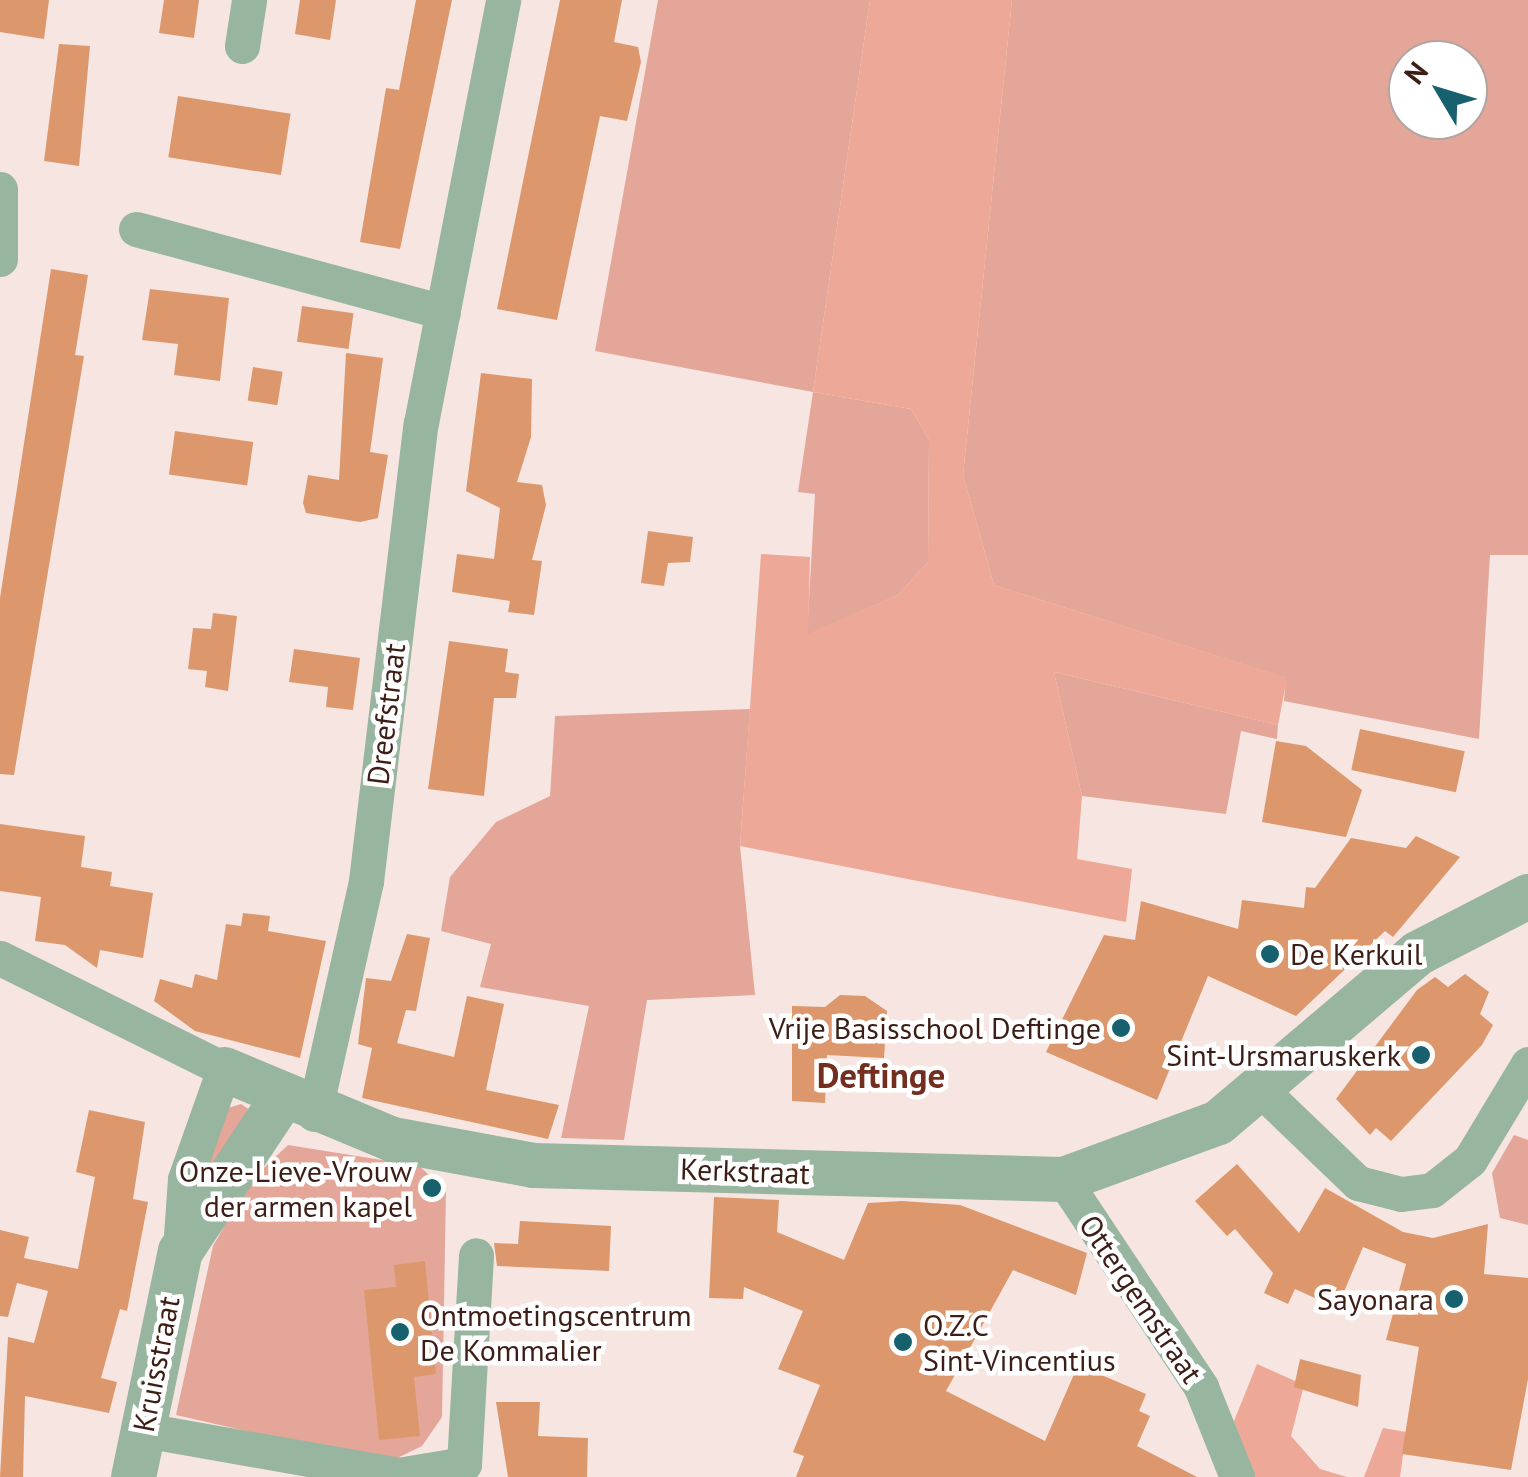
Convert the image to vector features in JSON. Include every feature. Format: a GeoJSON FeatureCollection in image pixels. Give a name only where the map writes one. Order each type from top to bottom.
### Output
{"type":"FeatureCollection","features":[{"type":"Feature","properties":{"kind":"street"},"geometry":{"type":"LineString","coordinates":[[242,46],[249,0]]}},
{"type":"Feature","properties":{"kind":"street","name":"Dreefstraat"},"geometry":{"type":"LineString","coordinates":[[298,1106],[366,881],[443,312],[503,0]]}},
{"type":"Feature","properties":{"kind":"street"},"geometry":{"type":"LineString","coordinates":[[0,189],[0,259]]}},
{"type":"Feature","properties":{"kind":"street"},"geometry":{"type":"LineString","coordinates":[[136,229],[443,312]]}},
{"type":"Feature","properties":{"kind":"street","name":"Kerkstraat"},"geometry":{"type":"LineString","coordinates":[[224,1068],[298,1106],[392,1140],[533,1164],[1063,1179],[1154,1152],[1262,1090],[1416,953],[1528,896]]}},
{"type":"Feature","properties":{"kind":"street"},"geometry":{"type":"LineString","coordinates":[[0,958],[224,1068]]}},
{"type":"Feature","properties":{"kind":"street"},"geometry":{"type":"LineString","coordinates":[[1262,1090],[1358,1183],[1401,1194],[1432,1190],[1470,1160],[1528,1064]]}},
{"type":"Feature","properties":{"kind":"street","name":"Kruisstraat"},"geometry":{"type":"LineString","coordinates":[[133,1477],[180,1251],[186,1178],[224,1068]]}},
{"type":"Feature","properties":{"kind":"street","name":"Kruisstraat"},"geometry":{"type":"LineString","coordinates":[[180,1251],[298,1106]]}},
{"type":"Feature","properties":{"kind":"street","name":"Ottergemstraat"},"geometry":{"type":"LineString","coordinates":[[1063,1179],[1201,1387],[1237,1477]]}},
{"type":"Feature","properties":{"kind":"street"},"geometry":{"type":"LineString","coordinates":[[144,1430],[398,1475],[464,1464],[476,1256]]}},
{"type":"Feature","properties":{"kind":"shaded area"},"geometry":{"type":"Polygon","coordinates":[[[658,0],[870,0],[813,392],[595,351],[658,0]]]}},
{"type":"Feature","properties":{"kind":"shaded area"},"geometry":{"type":"Polygon","coordinates":[[[870,0],[1012,0],[963,475],[994,585],[1287,678],[1278,725],[1054,672],[1082,796],[1077,859],[1132,869],[1126,922],[740,846],[761,554],[810,557],[808,634],[898,595],[928,562],[929,440],[911,409],[813,392],[870,0]]]}},
{"type":"Feature","properties":{"kind":"shaded area"},"geometry":{"type":"Polygon","coordinates":[[[1012,0],[1528,0],[1528,555],[1490,555],[1479,739],[1284,701],[1286,678],[994,585],[963,475],[1012,0]]]}},
{"type":"Feature","properties":{"kind":"shaded area"},"geometry":{"type":"Polygon","coordinates":[[[813,392],[911,409],[929,440],[928,562],[898,595],[807,635],[815,494],[798,492],[813,392]]]}},
{"type":"Feature","properties":{"kind":"shaded area"},"geometry":{"type":"Polygon","coordinates":[[[1054,672],[1278,725],[1277,739],[1241,731],[1226,814],[1082,796],[1054,672]]]}},
{"type":"Feature","properties":{"kind":"shaded area"},"geometry":{"type":"Polygon","coordinates":[[[750,709],[740,846],[755,995],[647,1000],[624,1140],[561,1138],[589,1006],[480,987],[491,944],[441,931],[450,877],[496,822],[550,796],[555,716],[750,709]]]}},
{"type":"Feature","properties":{"kind":"shaded area"},"geometry":{"type":"Polygon","coordinates":[[[241,1104],[250,1110],[202,1184],[225,1109],[241,1104]]]}},
{"type":"Feature","properties":{"kind":"shaded area"},"geometry":{"type":"Polygon","coordinates":[[[1514,1135],[1528,1140],[1528,1225],[1500,1218],[1492,1173],[1514,1135]]]}},
{"type":"Feature","properties":{"kind":"shaded area"},"geometry":{"type":"Polygon","coordinates":[[[288,1145],[419,1166],[446,1190],[442,1417],[422,1446],[387,1463],[176,1415],[213,1246],[250,1181],[288,1145]]]}},
{"type":"Feature","properties":{"kind":"shaded area"},"geometry":{"type":"Polygon","coordinates":[[[1257,1364],[1304,1385],[1291,1436],[1320,1469],[1347,1477],[1249,1477],[1234,1421],[1257,1364]]]}},
{"type":"Feature","properties":{"kind":"shaded area"},"geometry":{"type":"Polygon","coordinates":[[[1383,1428],[1406,1432],[1400,1477],[1364,1477],[1383,1428]]]}},
{"type":"Feature","properties":{"kind":"building"},"geometry":{"type":"Polygon","coordinates":[[[0,0],[49,0],[44,39],[0,32],[0,0]]]}},
{"type":"Feature","properties":{"kind":"building"},"geometry":{"type":"Polygon","coordinates":[[[164,0],[199,0],[194,38],[159,33],[164,0]]]}},
{"type":"Feature","properties":{"kind":"building"},"geometry":{"type":"Polygon","coordinates":[[[300,0],[336,0],[330,40],[295,34],[300,0]]]}},
{"type":"Feature","properties":{"kind":"building"},"geometry":{"type":"Polygon","coordinates":[[[416,0],[452,0],[400,249],[360,242],[386,88],[399,90],[416,0]]]}},
{"type":"Feature","properties":{"kind":"building"},"geometry":{"type":"Polygon","coordinates":[[[560,0],[622,0],[614,42],[638,47],[641,62],[627,121],[600,116],[557,320],[497,309],[560,0]]]}},
{"type":"Feature","properties":{"kind":"building"},"geometry":{"type":"Polygon","coordinates":[[[59,44],[90,46],[79,166],[44,161],[59,44]]]}},
{"type":"Feature","properties":{"kind":"building"},"geometry":{"type":"Polygon","coordinates":[[[178,96],[291,114],[281,175],[168,157],[178,96]]]}},
{"type":"Feature","properties":{"kind":"building"},"geometry":{"type":"Polygon","coordinates":[[[51,269],[88,275],[75,355],[84,356],[14,775],[0,774],[0,598],[51,269]]]}},
{"type":"Feature","properties":{"kind":"building"},"geometry":{"type":"Polygon","coordinates":[[[150,289],[229,298],[220,381],[174,375],[178,344],[142,340],[150,289]]]}},
{"type":"Feature","properties":{"kind":"building"},"geometry":{"type":"Polygon","coordinates":[[[302,306],[353,313],[348,349],[297,342],[302,306]]]}},
{"type":"Feature","properties":{"kind":"building"},"geometry":{"type":"Polygon","coordinates":[[[346,353],[383,358],[370,452],[388,455],[378,518],[360,522],[306,513],[303,503],[308,475],[339,480],[346,353]]]}},
{"type":"Feature","properties":{"kind":"building"},"geometry":{"type":"Polygon","coordinates":[[[253,367],[283,372],[277,405],[248,401],[253,367]]]}},
{"type":"Feature","properties":{"kind":"building"},"geometry":{"type":"Polygon","coordinates":[[[481,373],[532,379],[531,437],[517,482],[542,485],[546,505],[532,560],[542,561],[534,615],[508,612],[510,601],[452,592],[457,554],[494,559],[500,508],[466,491],[481,373]]]}},
{"type":"Feature","properties":{"kind":"building"},"geometry":{"type":"Polygon","coordinates":[[[175,431],[253,442],[247,486],[169,475],[175,431]]]}},
{"type":"Feature","properties":{"kind":"building"},"geometry":{"type":"Polygon","coordinates":[[[648,531],[693,537],[690,562],[668,563],[664,586],[641,583],[648,531]]]}},
{"type":"Feature","properties":{"kind":"building"},"geometry":{"type":"Polygon","coordinates":[[[213,613],[237,616],[228,691],[205,687],[207,671],[188,669],[193,628],[211,629],[213,613]]]}},
{"type":"Feature","properties":{"kind":"building"},"geometry":{"type":"Polygon","coordinates":[[[449,641],[508,649],[505,672],[519,674],[516,698],[494,698],[484,796],[428,789],[449,641]]]}},
{"type":"Feature","properties":{"kind":"building"},"geometry":{"type":"Polygon","coordinates":[[[294,649],[360,658],[353,710],[326,707],[328,687],[289,682],[294,649]]]}},
{"type":"Feature","properties":{"kind":"building"},"geometry":{"type":"Polygon","coordinates":[[[1360,729],[1465,751],[1456,792],[1351,770],[1360,729]]]}},
{"type":"Feature","properties":{"kind":"building"},"geometry":{"type":"Polygon","coordinates":[[[1276,741],[1306,746],[1362,790],[1346,837],[1262,822],[1276,741]]]}},
{"type":"Feature","properties":{"kind":"building"},"geometry":{"type":"Polygon","coordinates":[[[0,824],[85,836],[81,867],[112,872],[110,886],[153,893],[143,958],[100,950],[97,968],[65,945],[35,941],[41,897],[0,891],[0,824]]]}},
{"type":"Feature","properties":{"kind":"building"},"geometry":{"type":"Polygon","coordinates":[[[1416,836],[1460,857],[1393,937],[1385,931],[1296,1016],[1208,976],[1157,1100],[1046,1052],[1104,935],[1135,940],[1141,901],[1238,929],[1242,900],[1304,908],[1306,887],[1315,888],[1351,838],[1406,848],[1416,836]]]}},
{"type":"Feature","properties":{"kind":"building"},"geometry":{"type":"Polygon","coordinates":[[[243,913],[270,916],[268,931],[326,941],[300,1058],[195,1031],[154,1001],[160,979],[192,988],[195,974],[217,980],[226,924],[241,926],[243,913]]]}},
{"type":"Feature","properties":{"kind":"building"},"geometry":{"type":"Polygon","coordinates":[[[407,934],[430,938],[416,1011],[406,1010],[397,1043],[454,1057],[467,996],[504,1004],[486,1090],[559,1105],[548,1139],[362,1098],[372,1048],[358,1044],[366,978],[391,981],[407,934]]]}},
{"type":"Feature","properties":{"kind":"building","name":"Sint-Ursmaruskerk"},"geometry":{"type":"Polygon","coordinates":[[[1465,974],[1489,992],[1480,1014],[1493,1025],[1482,1045],[1391,1141],[1376,1128],[1370,1135],[1336,1099],[1417,990],[1435,977],[1448,987],[1465,974]]]}},
{"type":"Feature","properties":{"kind":"building"},"geometry":{"type":"Polygon","coordinates":[[[840,995],[865,996],[887,1011],[884,1058],[827,1055],[825,1103],[792,1101],[792,1006],[825,1007],[840,995]]]}},
{"type":"Feature","properties":{"kind":"building"},"geometry":{"type":"Polygon","coordinates":[[[89,1110],[145,1122],[133,1199],[148,1202],[127,1311],[120,1309],[101,1378],[117,1382],[109,1413],[25,1396],[23,1477],[0,1477],[8,1337],[34,1343],[48,1291],[17,1283],[8,1317],[0,1316],[0,1230],[29,1237],[24,1258],[78,1269],[95,1177],[76,1172],[89,1110]]]}},
{"type":"Feature","properties":{"kind":"building"},"geometry":{"type":"Polygon","coordinates":[[[1237,1164],[1299,1233],[1325,1188],[1403,1232],[1433,1238],[1488,1224],[1484,1274],[1528,1278],[1528,1379],[1511,1470],[1402,1454],[1419,1347],[1386,1340],[1406,1264],[1363,1247],[1337,1308],[1295,1289],[1288,1304],[1264,1293],[1273,1273],[1235,1229],[1227,1236],[1195,1201],[1237,1164]]]}},
{"type":"Feature","properties":{"kind":"building","name":"O.Z.C Sint-Vincentius"},"geometry":{"type":"Polygon","coordinates":[[[714,1197],[779,1200],[777,1232],[844,1260],[868,1203],[902,1201],[960,1205],[1087,1253],[1076,1295],[1013,1270],[946,1391],[1045,1441],[1078,1365],[1146,1394],[1139,1411],[1150,1416],[1137,1446],[1197,1477],[796,1477],[804,1456],[793,1452],[820,1385],[778,1369],[803,1311],[744,1287],[743,1299],[709,1298],[714,1197]]]}},
{"type":"Feature","properties":{"kind":"building"},"geometry":{"type":"Polygon","coordinates":[[[520,1221],[611,1226],[609,1271],[497,1266],[494,1243],[518,1244],[520,1221]]]}},
{"type":"Feature","properties":{"kind":"building","name":"Ontmoetingscentrum De Kommalier"},"geometry":{"type":"Polygon","coordinates":[[[425,1261],[436,1374],[414,1377],[420,1436],[379,1440],[364,1290],[396,1287],[394,1265],[425,1261]]]}},
{"type":"Feature","properties":{"kind":"building"},"geometry":{"type":"Polygon","coordinates":[[[1300,1359],[1361,1375],[1358,1407],[1294,1387],[1300,1359]]]}},
{"type":"Feature","properties":{"kind":"building"},"geometry":{"type":"Polygon","coordinates":[[[496,1402],[540,1402],[538,1436],[588,1438],[587,1477],[508,1477],[496,1402]]]}},
{"type":"Feature","properties":{"kind":"place","name":"De Kerkuil"},"geometry":{"type":"Point","coordinates":[1270,954]}},
{"type":"Feature","properties":{"kind":"place","name":"Vrije Basisschool Deftinge"},"geometry":{"type":"Point","coordinates":[1121,1028]}},
{"type":"Feature","properties":{"kind":"place","name":"Sint-Ursmaruskerk"},"geometry":{"type":"Point","coordinates":[1421,1055]}},
{"type":"Feature","properties":{"kind":"place","name":"Onze-Lieve-Vrouw der armen kapel"},"geometry":{"type":"Point","coordinates":[432,1188]}},
{"type":"Feature","properties":{"kind":"place","name":"Sayonara"},"geometry":{"type":"Point","coordinates":[1454,1299]}},
{"type":"Feature","properties":{"kind":"place","name":"Ontmoetingscentrum De Kommalier"},"geometry":{"type":"Point","coordinates":[400,1332]}},
{"type":"Feature","properties":{"kind":"place","name":"O.Z.C Sint-Vincentius"},"geometry":{"type":"Point","coordinates":[903,1342]}},
{"type":"Feature","properties":{"kind":"district","name":"Deftinge"},"geometry":{"type":"Point","coordinates":[881,1075]}}]}
